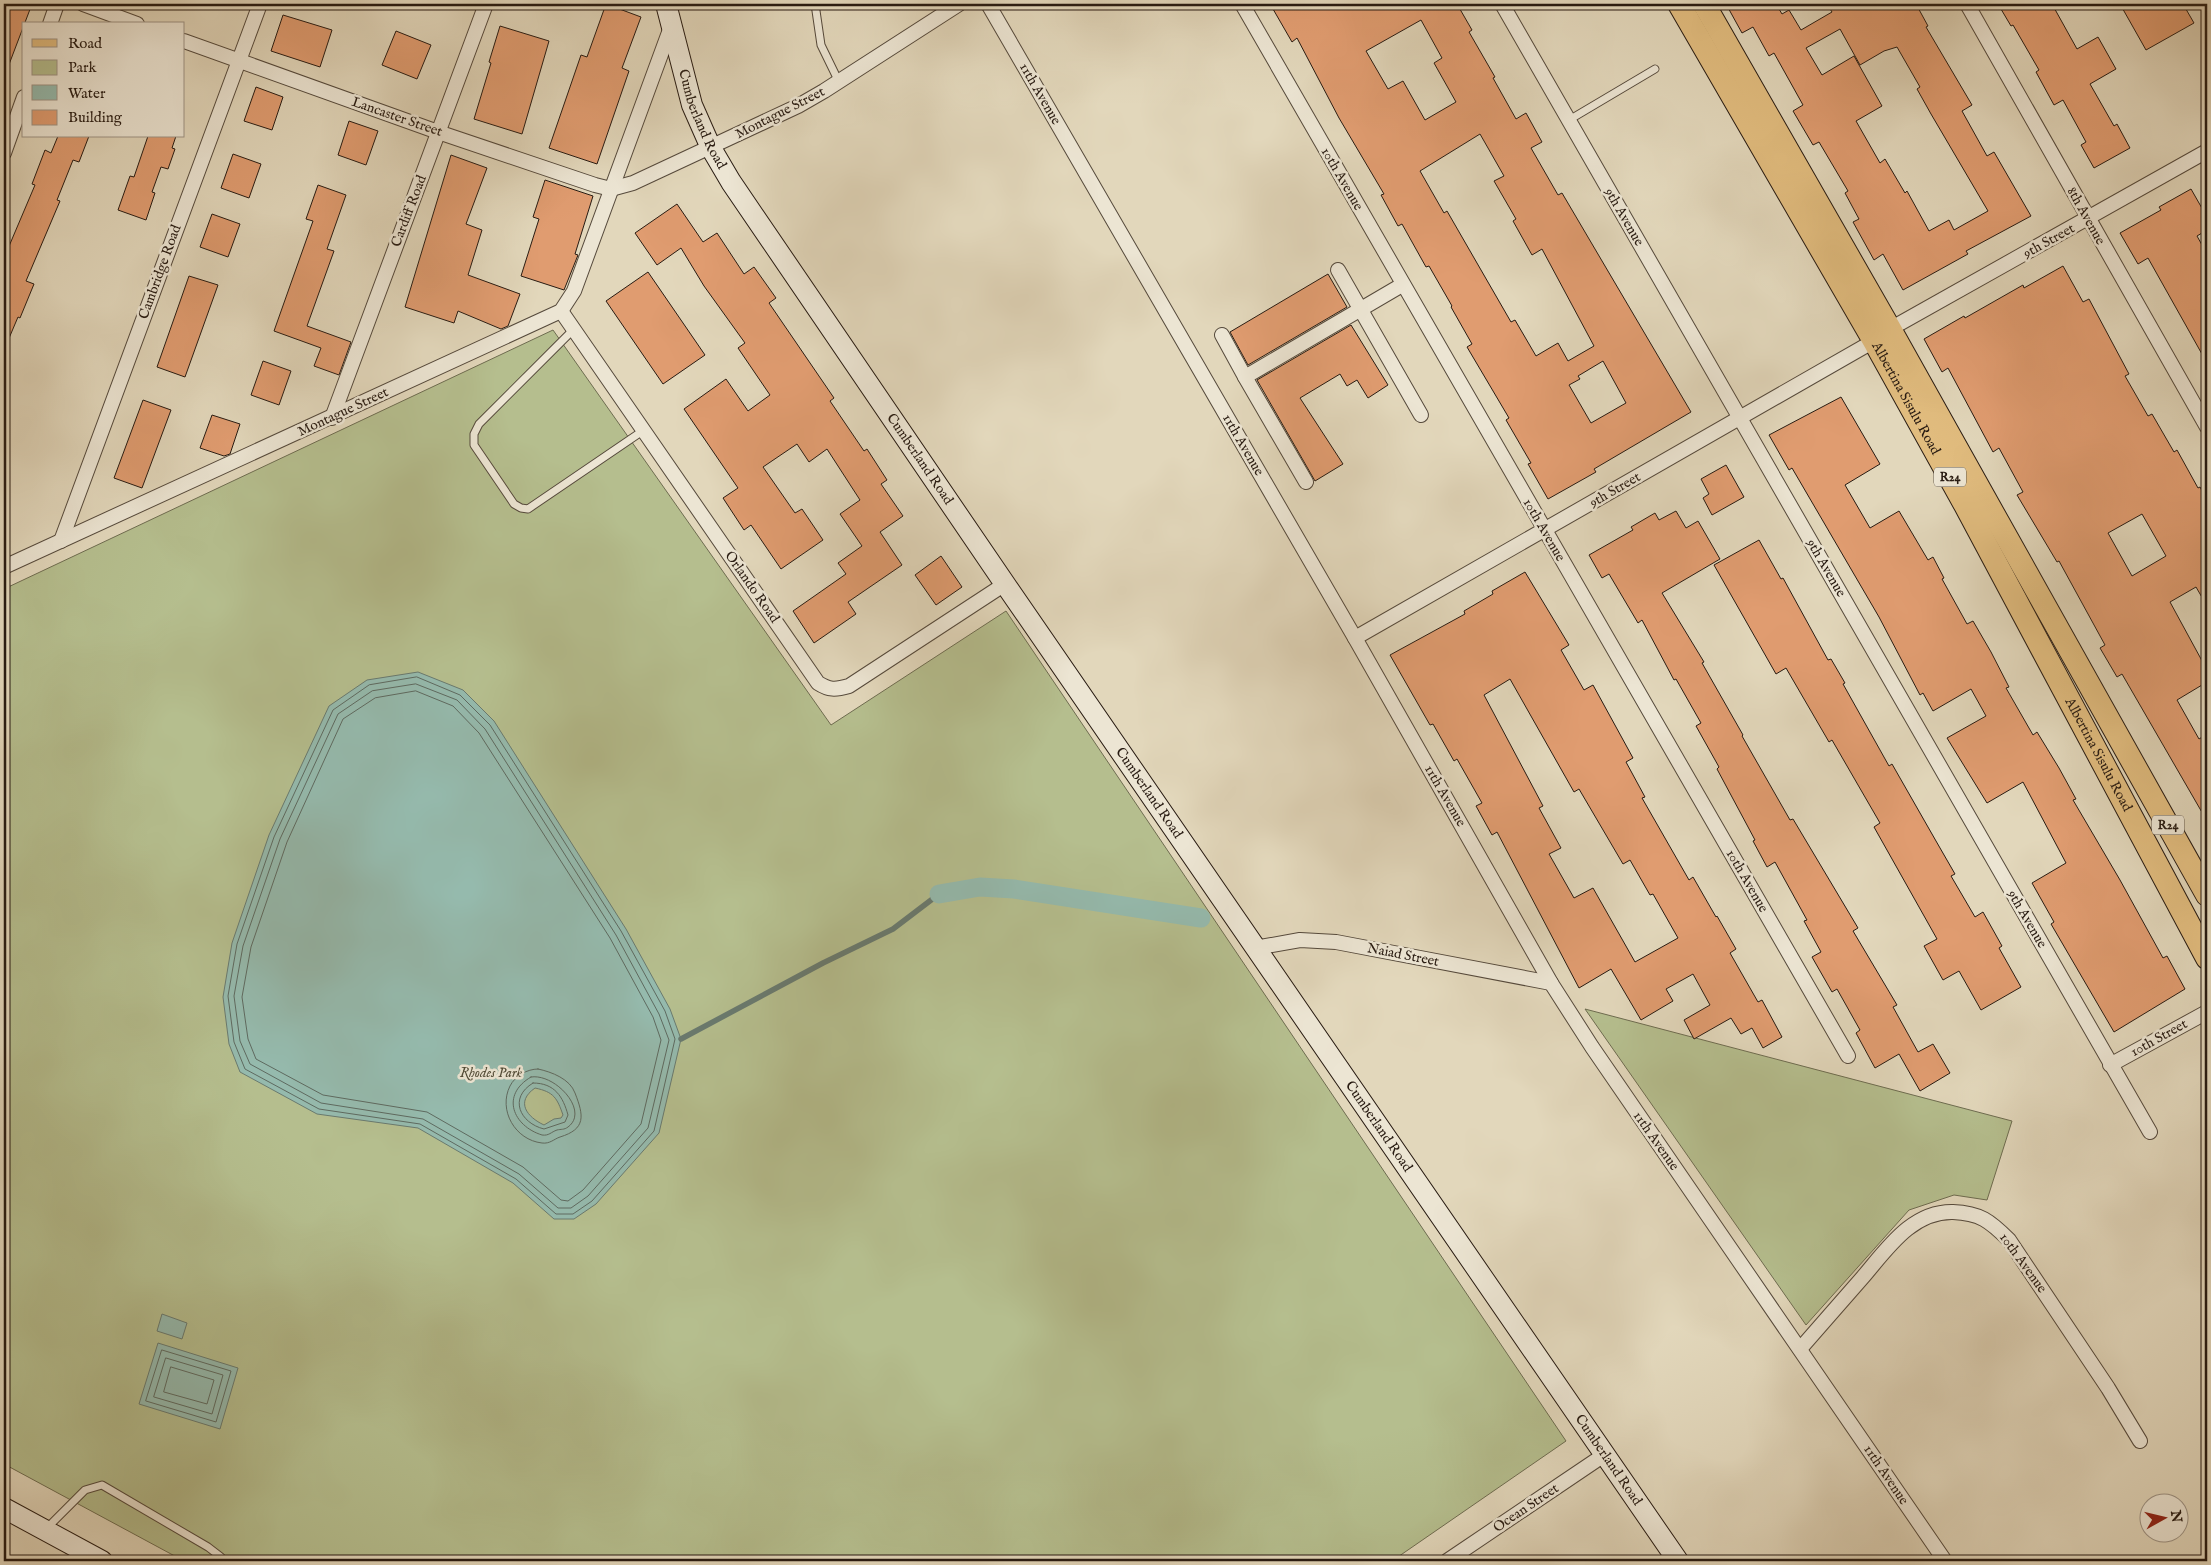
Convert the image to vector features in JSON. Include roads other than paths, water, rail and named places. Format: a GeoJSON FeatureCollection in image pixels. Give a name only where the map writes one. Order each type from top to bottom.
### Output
{"type":"FeatureCollection","features":[{"type":"Feature","properties":{"kind":"main road","name":"Albertina Sisulu Road"},"geometry":{"type":"LineString","coordinates":[[1679,4],[1882,335],[2207,895]]}},
{"type":"Feature","properties":{"kind":"main road","name":"Albertina Sisulu Road"},"geometry":{"type":"LineString","coordinates":[[1704,4],[1882,335],[1965,505],[2207,958]]}},
{"type":"Feature","properties":{"kind":"street"},"geometry":{"type":"LineString","coordinates":[[51,22],[57,4]]}},
{"type":"Feature","properties":{"kind":"street"},"geometry":{"type":"LineString","coordinates":[[83,4],[132,22]]}},
{"type":"Feature","properties":{"kind":"street","name":"Cambridge Road"},"geometry":{"type":"LineString","coordinates":[[61,541],[260,4]]}},
{"type":"Feature","properties":{"kind":"street","name":"Cardiff Road"},"geometry":{"type":"LineString","coordinates":[[332,418],[486,4]]}},
{"type":"Feature","properties":{"kind":"street","name":"Cumberland Road"},"geometry":{"type":"LineString","coordinates":[[666,4],[692,105],[711,148],[731,182],[1005,584],[1678,1561]]}},
{"type":"Feature","properties":{"kind":"street","name":"Montague Street"},"geometry":{"type":"LineString","coordinates":[[611,189],[633,183],[798,106],[839,82],[959,4]]}},
{"type":"Feature","properties":{"kind":"street","name":"11th Avenue"},"geometry":{"type":"LineString","coordinates":[[988,4],[1355,638],[1551,983],[1592,1048],[1945,1561]]}},
{"type":"Feature","properties":{"kind":"street","name":"10th Avenue"},"geometry":{"type":"LineString","coordinates":[[1242,4],[1402,285],[1848,1056]]}},
{"type":"Feature","properties":{"kind":"street","name":"9th Avenue"},"geometry":{"type":"LineString","coordinates":[[1502,4],[2150,1132]]}},
{"type":"Feature","properties":{"kind":"street","name":"8th Avenue"},"geometry":{"type":"LineString","coordinates":[[1967,4],[2207,427]]}},
{"type":"Feature","properties":{"kind":"street"},"geometry":{"type":"LineString","coordinates":[[562,311],[574,291],[671,27]]}},
{"type":"Feature","properties":{"kind":"street","name":"Lancaster Street"},"geometry":{"type":"LineString","coordinates":[[185,41],[438,132],[611,189]]}},
{"type":"Feature","properties":{"kind":"street"},"geometry":{"type":"LineString","coordinates":[[4,153],[22,103]]}},
{"type":"Feature","properties":{"kind":"street","name":"9th Street"},"geometry":{"type":"LineString","coordinates":[[1355,638],[1545,531],[1738,417],[2207,151]]}},
{"type":"Feature","properties":{"kind":"street"},"geometry":{"type":"LineString","coordinates":[[1338,270],[1421,415]]}},
{"type":"Feature","properties":{"kind":"street"},"geometry":{"type":"LineString","coordinates":[[1245,377],[1402,285]]}},
{"type":"Feature","properties":{"kind":"street","name":"Montague Street"},"geometry":{"type":"LineString","coordinates":[[4,567],[562,311]]}},
{"type":"Feature","properties":{"kind":"street","name":"Orlando Road"},"geometry":{"type":"LineString","coordinates":[[562,311],[818,683],[831,690],[849,686],[1005,584]]}},
{"type":"Feature","properties":{"kind":"street"},"geometry":{"type":"LineString","coordinates":[[1222,335],[1306,482]]}},
{"type":"Feature","properties":{"kind":"street","name":"Naiad Street"},"geometry":{"type":"LineString","coordinates":[[1255,948],[1300,940],[1336,942],[1551,983]]}},
{"type":"Feature","properties":{"kind":"street","name":"10th Street"},"geometry":{"type":"LineString","coordinates":[[2110,1065],[2207,1012]]}},
{"type":"Feature","properties":{"kind":"street","name":"10th Avenue"},"geometry":{"type":"LineString","coordinates":[[1800,1349],[1907,1228],[1934,1214],[1962,1213],[1978,1216],[1992,1222],[2009,1240],[2108,1388],[2140,1441]]}},
{"type":"Feature","properties":{"kind":"street","name":"Ocean Street"},"geometry":{"type":"LineString","coordinates":[[1447,1561],[1604,1455]]}},
{"type":"Feature","properties":{"kind":"street"},"geometry":{"type":"LineString","coordinates":[[4,1508],[102,1561]]}},
{"type":"Feature","properties":{"kind":"lane"},"geometry":{"type":"LineString","coordinates":[[815,4],[821,45],[839,82]]}},
{"type":"Feature","properties":{"kind":"lane"},"geometry":{"type":"LineString","coordinates":[[1569,120],[1655,69]]}},
{"type":"Feature","properties":{"kind":"lane"},"geometry":{"type":"LineString","coordinates":[[574,329],[479,424],[474,434],[474,445],[514,504],[521,508],[528,508],[644,430]]}},
{"type":"Feature","properties":{"kind":"lane"},"geometry":{"type":"LineString","coordinates":[[45,1530],[86,1490],[102,1485],[208,1548],[221,1557],[223,1561]]}},
{"type":"Feature","properties":{"kind":"water"},"geometry":{"type":"Polygon","coordinates":[[[418,672],[463,690],[494,721],[626,929],[670,1009],[681,1039],[659,1133],[596,1204],[574,1219],[554,1219],[513,1183],[418,1128],[317,1114],[240,1072],[229,1044],[223,997],[232,943],[269,835],[329,706],[367,680],[418,672]],[[535,1088],[526,1099],[525,1104],[528,1113],[544,1125],[554,1119],[561,1118],[563,1115],[554,1097],[547,1092],[535,1088]]]}},
{"type":"Feature","properties":{"kind":"water"},"geometry":{"type":"Polygon","coordinates":[[[162,1314],[187,1323],[182,1339],[157,1331],[162,1314]]]}},
{"type":"Feature","properties":{"kind":"water"},"geometry":{"type":"Polygon","coordinates":[[[158,1343],[238,1368],[220,1429],[139,1404],[158,1343]]]}},
{"type":"Feature","properties":{"kind":"waterway"},"geometry":{"type":"LineString","coordinates":[[939,894],[980,887],[1014,889],[1201,918]]}},
{"type":"Feature","properties":{"kind":"waterway"},"geometry":{"type":"LineString","coordinates":[[681,1039],[823,963],[893,929],[939,894]]}},
{"type":"Feature","properties":{"kind":"park label","name":"Rhodes Park"},"geometry":{"type":"Point","coordinates":[491,1073]}}]}
